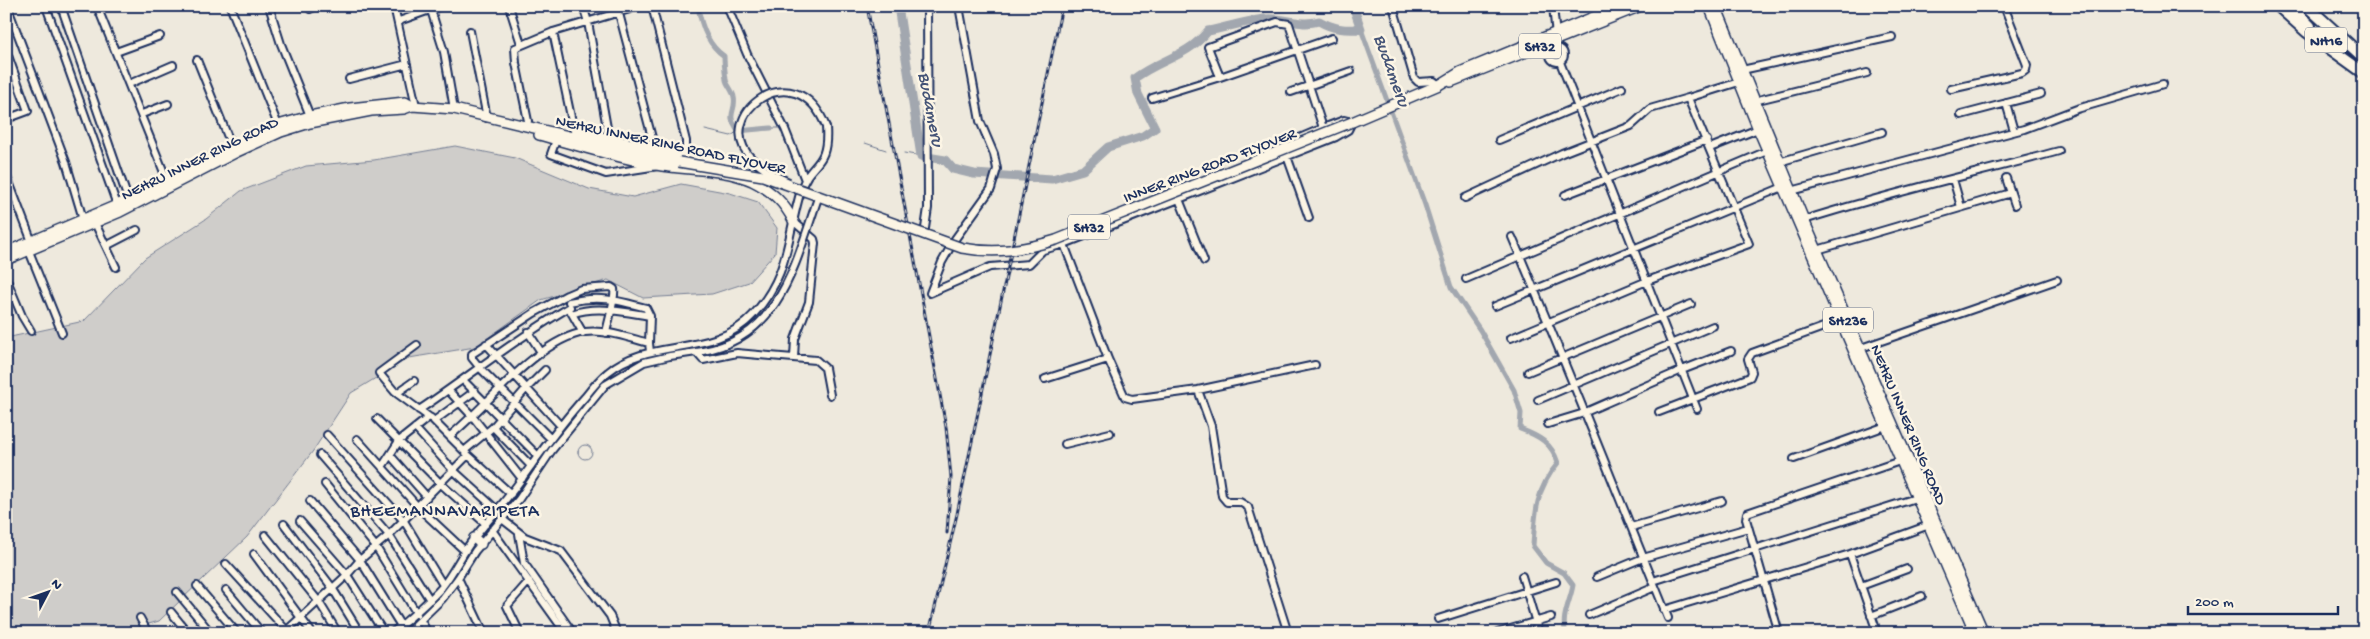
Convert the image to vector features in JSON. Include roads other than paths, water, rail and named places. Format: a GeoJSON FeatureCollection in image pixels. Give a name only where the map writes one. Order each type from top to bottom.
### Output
{"type":"FeatureCollection","features":[{"type":"Feature","properties":{"kind":"highway"},"geometry":{"type":"LineString","coordinates":[[2278,6],[2307,32],[2364,73]]}},
{"type":"Feature","properties":{"kind":"highway","name":"NH16"},"geometry":{"type":"LineString","coordinates":[[2290,6],[2364,73]]}},
{"type":"Feature","properties":{"kind":"highway","name":"NH16"},"geometry":{"type":"LineString","coordinates":[[2307,6],[2364,58]]}},
{"type":"Feature","properties":{"kind":"highway"},"geometry":{"type":"LineString","coordinates":[[2316,6],[2364,54]]}},
{"type":"Feature","properties":{"kind":"main road","name":"SH32"},"geometry":{"type":"LineString","coordinates":[[1557,40],[1620,6]]}},
{"type":"Feature","properties":{"kind":"main road","name":"SH32"},"geometry":{"type":"LineString","coordinates":[[1352,122],[1439,85],[1460,72],[1557,40],[1641,6]]}},
{"type":"Feature","properties":{"kind":"main road","name":"SH236"},"geometry":{"type":"LineString","coordinates":[[1709,6],[1758,129],[1787,189],[1840,321],[1900,461],[1916,498],[1932,524],[1975,633]]}},
{"type":"Feature","properties":{"kind":"main road","name":"NEHRU INNER RING ROAD"},"geometry":{"type":"LineString","coordinates":[[1716,6],[1779,162],[1787,189],[1804,220],[1860,348],[1932,524],[1984,633]]}},
{"type":"Feature","properties":{"kind":"main road","name":"NEHRU INNER RING ROAD"},"geometry":{"type":"LineString","coordinates":[[90,219],[232,147],[278,126],[310,116],[388,103],[405,102],[414,106]]}},
{"type":"Feature","properties":{"kind":"main road","name":"NEHRU INNER RING ROAD"},"geometry":{"type":"LineString","coordinates":[[6,260],[30,246],[281,132],[324,120],[414,106],[454,109],[516,124]]}},
{"type":"Feature","properties":{"kind":"main road"},"geometry":{"type":"LineString","coordinates":[[750,180],[744,168],[737,164],[527,124],[522,120],[516,124],[519,130],[660,165],[737,176],[750,180],[777,196],[786,206],[794,222]]}},
{"type":"Feature","properties":{"kind":"main road","name":"INNER RING ROAD FLYOVER"},"geometry":{"type":"LineString","coordinates":[[817,195],[924,235],[977,251],[1008,252],[1038,246],[1352,122]]}},
{"type":"Feature","properties":{"kind":"main road","name":"NEHRU INNER RING ROAD FLYOVER"},"geometry":{"type":"LineString","coordinates":[[527,124],[678,162],[763,176],[817,195]]}},
{"type":"Feature","properties":{"kind":"main road","name":"NEHRU INNER RING ROAD"},"geometry":{"type":"LineString","coordinates":[[6,252],[30,246]]}},
{"type":"Feature","properties":{"kind":"street"},"geometry":{"type":"LineString","coordinates":[[61,6],[128,199]]}},
{"type":"Feature","properties":{"kind":"street"},"geometry":{"type":"LineString","coordinates":[[97,6],[167,180]]}},
{"type":"Feature","properties":{"kind":"street"},"geometry":{"type":"LineString","coordinates":[[230,6],[278,126]]}},
{"type":"Feature","properties":{"kind":"street"},"geometry":{"type":"LineString","coordinates":[[269,6],[281,44],[310,116]]}},
{"type":"Feature","properties":{"kind":"street"},"geometry":{"type":"LineString","coordinates":[[309,6],[310,9],[317,6]]}},
{"type":"Feature","properties":{"kind":"street"},"geometry":{"type":"LineString","coordinates":[[394,6],[399,21],[414,106]]}},
{"type":"Feature","properties":{"kind":"street"},"geometry":{"type":"LineString","coordinates":[[399,21],[441,6]]}},
{"type":"Feature","properties":{"kind":"street"},"geometry":{"type":"LineString","coordinates":[[583,6],[588,22],[609,139]]}},
{"type":"Feature","properties":{"kind":"street"},"geometry":{"type":"LineString","coordinates":[[527,124],[515,48],[521,44],[588,22],[618,9],[640,6]]}},
{"type":"Feature","properties":{"kind":"street"},"geometry":{"type":"LineString","coordinates":[[652,6],[686,141],[686,155]]}},
{"type":"Feature","properties":{"kind":"street"},"geometry":{"type":"LineString","coordinates":[[727,6],[747,54],[784,129],[805,180]]}},
{"type":"Feature","properties":{"kind":"street"},"geometry":{"type":"LineString","coordinates":[[924,235],[928,208],[927,6]]}},
{"type":"Feature","properties":{"kind":"street"},"geometry":{"type":"LineString","coordinates":[[959,6],[980,121],[994,154],[997,169],[995,179],[986,197],[950,246],[930,293],[990,268],[1029,264],[1044,250],[1064,244],[1288,156],[1348,130],[1352,122],[1344,120],[1283,144],[1288,156],[1309,218]]}},
{"type":"Feature","properties":{"kind":"street"},"geometry":{"type":"LineString","coordinates":[[1393,6],[1414,78],[1418,82],[1434,81],[1439,85]]}},
{"type":"Feature","properties":{"kind":"street"},"geometry":{"type":"LineString","coordinates":[[1553,6],[1557,40],[1564,54],[1560,62],[1697,408]]}},
{"type":"Feature","properties":{"kind":"street"},"geometry":{"type":"LineString","coordinates":[[1951,89],[2022,73],[2026,70],[2027,65],[2004,6]]}},
{"type":"Feature","properties":{"kind":"street"},"geometry":{"type":"LineString","coordinates":[[511,7],[521,44]]}},
{"type":"Feature","properties":{"kind":"street"},"geometry":{"type":"LineString","coordinates":[[47,9],[117,205]]}},
{"type":"Feature","properties":{"kind":"street"},"geometry":{"type":"LineString","coordinates":[[618,9],[654,149]]}},
{"type":"Feature","properties":{"kind":"street"},"geometry":{"type":"LineString","coordinates":[[431,10],[444,52],[454,109]]}},
{"type":"Feature","properties":{"kind":"street"},"geometry":{"type":"LineString","coordinates":[[9,11],[66,162],[90,219],[116,267]]}},
{"type":"Feature","properties":{"kind":"street"},"geometry":{"type":"LineString","coordinates":[[1220,77],[1208,47],[1277,22],[1289,24],[1323,128]]}},
{"type":"Feature","properties":{"kind":"street"},"geometry":{"type":"LineString","coordinates":[[470,31],[487,118]]}},
{"type":"Feature","properties":{"kind":"street"},"geometry":{"type":"LineString","coordinates":[[553,32],[574,132]]}},
{"type":"Feature","properties":{"kind":"street"},"geometry":{"type":"LineString","coordinates":[[116,52],[160,36]]}},
{"type":"Feature","properties":{"kind":"street"},"geometry":{"type":"LineString","coordinates":[[1742,70],[1892,37]]}},
{"type":"Feature","properties":{"kind":"street"},"geometry":{"type":"LineString","coordinates":[[1152,98],[1220,77],[1332,38]]}},
{"type":"Feature","properties":{"kind":"street"},"geometry":{"type":"LineString","coordinates":[[1557,40],[1549,56],[1553,62],[1560,62]]}},
{"type":"Feature","properties":{"kind":"street"},"geometry":{"type":"LineString","coordinates":[[6,50],[28,111],[9,118],[6,111]]}},
{"type":"Feature","properties":{"kind":"street"},"geometry":{"type":"LineString","coordinates":[[197,60],[232,147]]}},
{"type":"Feature","properties":{"kind":"street"},"geometry":{"type":"LineString","coordinates":[[349,79],[407,64]]}},
{"type":"Feature","properties":{"kind":"street"},"geometry":{"type":"LineString","coordinates":[[129,84],[173,65]]}},
{"type":"Feature","properties":{"kind":"street"},"geometry":{"type":"LineString","coordinates":[[1291,92],[1351,71]]}},
{"type":"Feature","properties":{"kind":"street"},"geometry":{"type":"LineString","coordinates":[[1754,102],[1867,74]]}},
{"type":"Feature","properties":{"kind":"street"},"geometry":{"type":"LineString","coordinates":[[1465,198],[1592,141],[1631,126],[1650,109],[1739,82]]}},
{"type":"Feature","properties":{"kind":"street"},"geometry":{"type":"LineString","coordinates":[[1495,306],[1634,248],[1787,189],[2014,131],[2163,84]]}},
{"type":"Feature","properties":{"kind":"street"},"geometry":{"type":"LineString","coordinates":[[1499,140],[1622,88]]}},
{"type":"Feature","properties":{"kind":"street"},"geometry":{"type":"LineString","coordinates":[[392,633],[417,614],[443,585],[465,552],[478,541],[492,530],[502,519],[519,499],[552,450],[605,385],[637,365],[670,356],[723,348],[740,339],[769,314],[780,297],[794,266],[817,195],[762,168],[752,159],[743,143],[742,127],[745,114],[759,98],[770,93],[784,91],[798,93],[811,102],[821,114],[826,126],[827,141],[824,156],[805,180],[794,222],[782,270],[773,288],[752,316],[722,337],[698,345],[650,352],[628,360],[606,373],[560,424],[522,479],[486,524],[478,541],[458,578],[421,621],[407,633]]}},
{"type":"Feature","properties":{"kind":"street"},"geometry":{"type":"LineString","coordinates":[[1961,115],[2041,94]]}},
{"type":"Feature","properties":{"kind":"street"},"geometry":{"type":"LineString","coordinates":[[1511,338],[1647,281],[1749,244],[1688,98]]}},
{"type":"Feature","properties":{"kind":"street"},"geometry":{"type":"LineString","coordinates":[[2006,103],[2014,131]]}},
{"type":"Feature","properties":{"kind":"street"},"geometry":{"type":"LineString","coordinates":[[142,114],[168,104]]}},
{"type":"Feature","properties":{"kind":"street"},"geometry":{"type":"LineString","coordinates":[[1710,148],[1758,129]]}},
{"type":"Feature","properties":{"kind":"street"},"geometry":{"type":"LineString","coordinates":[[1779,162],[1882,132]]}},
{"type":"Feature","properties":{"kind":"street"},"geometry":{"type":"LineString","coordinates":[[556,140],[551,154],[606,174],[660,165]]}},
{"type":"Feature","properties":{"kind":"street"},"geometry":{"type":"LineString","coordinates":[[1565,195],[1707,140]]}},
{"type":"Feature","properties":{"kind":"street"},"geometry":{"type":"LineString","coordinates":[[1466,279],[1697,182],[1719,170],[1768,151]]}},
{"type":"Feature","properties":{"kind":"street"},"geometry":{"type":"LineString","coordinates":[[1804,220],[2059,151]]}},
{"type":"Feature","properties":{"kind":"street"},"geometry":{"type":"LineString","coordinates":[[6,174],[62,333]]}},
{"type":"Feature","properties":{"kind":"street"},"geometry":{"type":"LineString","coordinates":[[2006,178],[2014,205]]}},
{"type":"Feature","properties":{"kind":"street"},"geometry":{"type":"LineString","coordinates":[[1953,179],[1961,208]]}},
{"type":"Feature","properties":{"kind":"street"},"geometry":{"type":"LineString","coordinates":[[1817,250],[2011,193]]}},
{"type":"Feature","properties":{"kind":"street"},"geometry":{"type":"LineString","coordinates":[[1179,199],[1204,261]]}},
{"type":"Feature","properties":{"kind":"street"},"geometry":{"type":"LineString","coordinates":[[794,222],[814,239],[815,243],[808,302],[795,339],[794,358]]}},
{"type":"Feature","properties":{"kind":"street"},"geometry":{"type":"LineString","coordinates":[[106,246],[137,230]]}},
{"type":"Feature","properties":{"kind":"street"},"geometry":{"type":"LineString","coordinates":[[1512,236],[1550,323],[1572,384],[1668,618]]}},
{"type":"Feature","properties":{"kind":"street"},"geometry":{"type":"LineString","coordinates":[[1064,244],[1108,359],[1127,399],[1198,390],[1315,365]]}},
{"type":"Feature","properties":{"kind":"street"},"geometry":{"type":"LineString","coordinates":[[6,278],[22,316],[31,331]]}},
{"type":"Feature","properties":{"kind":"street"},"geometry":{"type":"LineString","coordinates":[[1860,348],[2057,280]]}},
{"type":"Feature","properties":{"kind":"street"},"geometry":{"type":"LineString","coordinates":[[419,410],[464,381],[496,354],[569,305],[581,289],[611,287],[615,292],[609,310],[606,333]]}},
{"type":"Feature","properties":{"kind":"street"},"geometry":{"type":"LineString","coordinates":[[550,438],[480,368],[472,356],[486,344],[534,313],[595,297],[614,299],[646,308],[650,316],[650,352]]}},
{"type":"Feature","properties":{"kind":"street"},"geometry":{"type":"LineString","coordinates":[[1528,372],[1660,315],[1691,304]]}},
{"type":"Feature","properties":{"kind":"street"},"geometry":{"type":"LineString","coordinates":[[569,305],[581,310],[609,310],[650,316]]}},
{"type":"Feature","properties":{"kind":"street"},"geometry":{"type":"LineString","coordinates":[[569,305],[583,332]]}},
{"type":"Feature","properties":{"kind":"street"},"geometry":{"type":"LineString","coordinates":[[1659,412],[1750,377],[1752,372],[1748,359],[1752,353],[1840,321]]}},
{"type":"Feature","properties":{"kind":"street"},"geometry":{"type":"LineString","coordinates":[[1538,400],[1670,342],[1713,326]]}},
{"type":"Feature","properties":{"kind":"street"},"geometry":{"type":"LineString","coordinates":[[528,332],[540,352]]}},
{"type":"Feature","properties":{"kind":"street"},"geometry":{"type":"LineString","coordinates":[[450,436],[473,417],[540,352],[583,332],[606,333],[649,343]]}},
{"type":"Feature","properties":{"kind":"street"},"geometry":{"type":"LineString","coordinates":[[486,344],[560,424]]}},
{"type":"Feature","properties":{"kind":"street"},"geometry":{"type":"LineString","coordinates":[[417,345],[396,362],[380,371],[380,375],[397,393],[450,436],[510,494]]}},
{"type":"Feature","properties":{"kind":"street"},"geometry":{"type":"LineString","coordinates":[[1548,424],[1584,413],[1682,370],[1732,351]]}},
{"type":"Feature","properties":{"kind":"street"},"geometry":{"type":"LineString","coordinates":[[696,352],[703,360],[737,353],[816,360],[825,368],[830,395]]}},
{"type":"Feature","properties":{"kind":"street"},"geometry":{"type":"LineString","coordinates":[[1045,379],[1108,359]]}},
{"type":"Feature","properties":{"kind":"street"},"geometry":{"type":"LineString","coordinates":[[226,564],[286,632],[347,576],[360,560],[404,521],[441,484],[485,432],[502,418],[526,388],[546,370]]}},
{"type":"Feature","properties":{"kind":"street"},"geometry":{"type":"LineString","coordinates":[[397,393],[414,381]]}},
{"type":"Feature","properties":{"kind":"street"},"geometry":{"type":"LineString","coordinates":[[464,381],[538,456]]}},
{"type":"Feature","properties":{"kind":"street"},"geometry":{"type":"LineString","coordinates":[[449,390],[522,479]]}},
{"type":"Feature","properties":{"kind":"street"},"geometry":{"type":"LineString","coordinates":[[1198,390],[1211,426],[1222,496],[1227,502],[1240,502],[1248,507],[1288,633]]}},
{"type":"Feature","properties":{"kind":"street"},"geometry":{"type":"LineString","coordinates":[[382,467],[399,441],[414,428],[460,402],[474,391]]}},
{"type":"Feature","properties":{"kind":"street"},"geometry":{"type":"LineString","coordinates":[[377,419],[441,484],[486,524]]}},
{"type":"Feature","properties":{"kind":"street"},"geometry":{"type":"LineString","coordinates":[[1794,459],[1886,426]]}},
{"type":"Feature","properties":{"kind":"street"},"geometry":{"type":"LineString","coordinates":[[493,427],[531,466]]}},
{"type":"Feature","properties":{"kind":"street"},"geometry":{"type":"LineString","coordinates":[[414,428],[453,470],[497,510]]}},
{"type":"Feature","properties":{"kind":"street"},"geometry":{"type":"LineString","coordinates":[[1065,444],[1110,433]]}},
{"type":"Feature","properties":{"kind":"street"},"geometry":{"type":"LineString","coordinates":[[327,435],[404,521],[443,585]]}},
{"type":"Feature","properties":{"kind":"street"},"geometry":{"type":"LineString","coordinates":[[357,439],[418,507],[465,552]]}},
{"type":"Feature","properties":{"kind":"street"},"geometry":{"type":"LineString","coordinates":[[320,455],[389,535],[430,600]]}},
{"type":"Feature","properties":{"kind":"street"},"geometry":{"type":"LineString","coordinates":[[390,455],[427,497]]}},
{"type":"Feature","properties":{"kind":"street"},"geometry":{"type":"LineString","coordinates":[[1779,633],[1746,516],[1750,511],[1900,461]]}},
{"type":"Feature","properties":{"kind":"street"},"geometry":{"type":"LineString","coordinates":[[325,484],[376,547],[417,614]]}},
{"type":"Feature","properties":{"kind":"street"},"geometry":{"type":"LineString","coordinates":[[1589,615],[1654,584],[1755,549],[1916,498]]}},
{"type":"Feature","properties":{"kind":"street"},"geometry":{"type":"LineString","coordinates":[[310,501],[360,560],[400,626]]}},
{"type":"Feature","properties":{"kind":"street"},"geometry":{"type":"LineString","coordinates":[[1631,527],[1722,501]]}},
{"type":"Feature","properties":{"kind":"street"},"geometry":{"type":"LineString","coordinates":[[502,519],[519,534],[561,551],[610,616],[617,633]]}},
{"type":"Feature","properties":{"kind":"street"},"geometry":{"type":"LineString","coordinates":[[300,520],[347,576],[384,633]]}},
{"type":"Feature","properties":{"kind":"street"},"geometry":{"type":"LineString","coordinates":[[284,524],[333,589],[360,633]]}},
{"type":"Feature","properties":{"kind":"street"},"geometry":{"type":"LineString","coordinates":[[1664,610],[1850,554],[1932,524]]}},
{"type":"Feature","properties":{"kind":"street"},"geometry":{"type":"LineString","coordinates":[[1597,577],[1644,558],[1748,528]]}},
{"type":"Feature","properties":{"kind":"street"},"geometry":{"type":"LineString","coordinates":[[492,530],[564,633]]}},
{"type":"Feature","properties":{"kind":"street"},"geometry":{"type":"LineString","coordinates":[[519,534],[524,563],[573,633]]}},
{"type":"Feature","properties":{"kind":"street"},"geometry":{"type":"LineString","coordinates":[[265,535],[319,602],[338,633]]}},
{"type":"Feature","properties":{"kind":"street"},"geometry":{"type":"LineString","coordinates":[[254,554],[312,633]]}},
{"type":"Feature","properties":{"kind":"street"},"geometry":{"type":"LineString","coordinates":[[1850,554],[1875,626]]}},
{"type":"Feature","properties":{"kind":"street"},"geometry":{"type":"LineString","coordinates":[[1861,586],[1907,569]]}},
{"type":"Feature","properties":{"kind":"street"},"geometry":{"type":"LineString","coordinates":[[1522,576],[1539,633]]}},
{"type":"Feature","properties":{"kind":"street"},"geometry":{"type":"LineString","coordinates":[[458,578],[484,633]]}},
{"type":"Feature","properties":{"kind":"street"},"geometry":{"type":"LineString","coordinates":[[520,633],[507,606],[529,581]]}},
{"type":"Feature","properties":{"kind":"street"},"geometry":{"type":"LineString","coordinates":[[1438,619],[1556,582]]}},
{"type":"Feature","properties":{"kind":"street"},"geometry":{"type":"LineString","coordinates":[[197,586],[238,633]]}},
{"type":"Feature","properties":{"kind":"street"},"geometry":{"type":"LineString","coordinates":[[226,590],[262,633]]}},
{"type":"Feature","properties":{"kind":"street"},"geometry":{"type":"LineString","coordinates":[[177,592],[211,633]]}},
{"type":"Feature","properties":{"kind":"street"},"geometry":{"type":"LineString","coordinates":[[1871,616],[1922,596]]}},
{"type":"Feature","properties":{"kind":"street"},"geometry":{"type":"LineString","coordinates":[[171,612],[188,633]]}},
{"type":"Feature","properties":{"kind":"street"},"geometry":{"type":"LineString","coordinates":[[1498,633],[1551,616]]}},
{"type":"Feature","properties":{"kind":"street"},"geometry":{"type":"LineString","coordinates":[[140,618],[148,633]]}},
{"type":"Feature","properties":{"kind":"street"},"geometry":{"type":"LineString","coordinates":[[421,621],[428,633]]}},
{"type":"Feature","properties":{"kind":"waterway"},"geometry":{"type":"LineString","coordinates":[[698,6],[706,34],[718,52],[724,56],[726,80],[734,97],[732,116],[734,125],[738,131],[771,128]]}},
{"type":"Feature","properties":{"kind":"waterway","name":"Budameru"},"geometry":{"type":"LineString","coordinates":[[898,6],[921,156],[945,160],[953,169],[974,174],[1052,179],[1083,170],[1108,147],[1143,136],[1155,128],[1138,94],[1135,78],[1191,47],[1208,31],[1265,19],[1305,23],[1319,21],[1339,28],[1361,29],[1353,6]]}},
{"type":"Feature","properties":{"kind":"waterway","name":"Budameru"},"geometry":{"type":"LineString","coordinates":[[1361,29],[1425,205],[1451,287],[1480,330],[1514,390],[1521,413],[1520,429],[1544,441],[1552,450],[1558,463],[1545,482],[1541,492],[1536,512],[1533,546],[1546,563],[1564,573],[1573,585],[1564,621],[1566,633]]}},
{"type":"Feature","properties":{"kind":"waterway"},"geometry":{"type":"LineString","coordinates":[[771,128],[780,128]]}},
{"type":"Feature","properties":{"kind":"waterway"},"geometry":{"type":"LineString","coordinates":[[705,130],[731,136],[738,131]]}},
{"type":"Feature","properties":{"kind":"waterway"},"geometry":{"type":"LineString","coordinates":[[865,143],[886,150]]}},
{"type":"Feature","properties":{"kind":"waterway"},"geometry":{"type":"LineString","coordinates":[[904,153],[921,156]]}},
{"type":"Feature","properties":{"kind":"waterway"},"geometry":{"type":"LineString","coordinates":[[582,445],[588,445],[592,452],[588,459],[582,459],[578,455],[578,449],[582,445]]}},
{"type":"Feature","properties":{"kind":"railway"},"geometry":{"type":"LineString","coordinates":[[867,6],[946,427],[951,477],[947,533]]}},
{"type":"Feature","properties":{"kind":"railway"},"geometry":{"type":"LineString","coordinates":[[929,633],[957,514],[1062,6]]}},
{"type":"Feature","properties":{"kind":"district","name":"BHEEMANNAVARIPETA"},"geometry":{"type":"Point","coordinates":[445,510]}}]}
